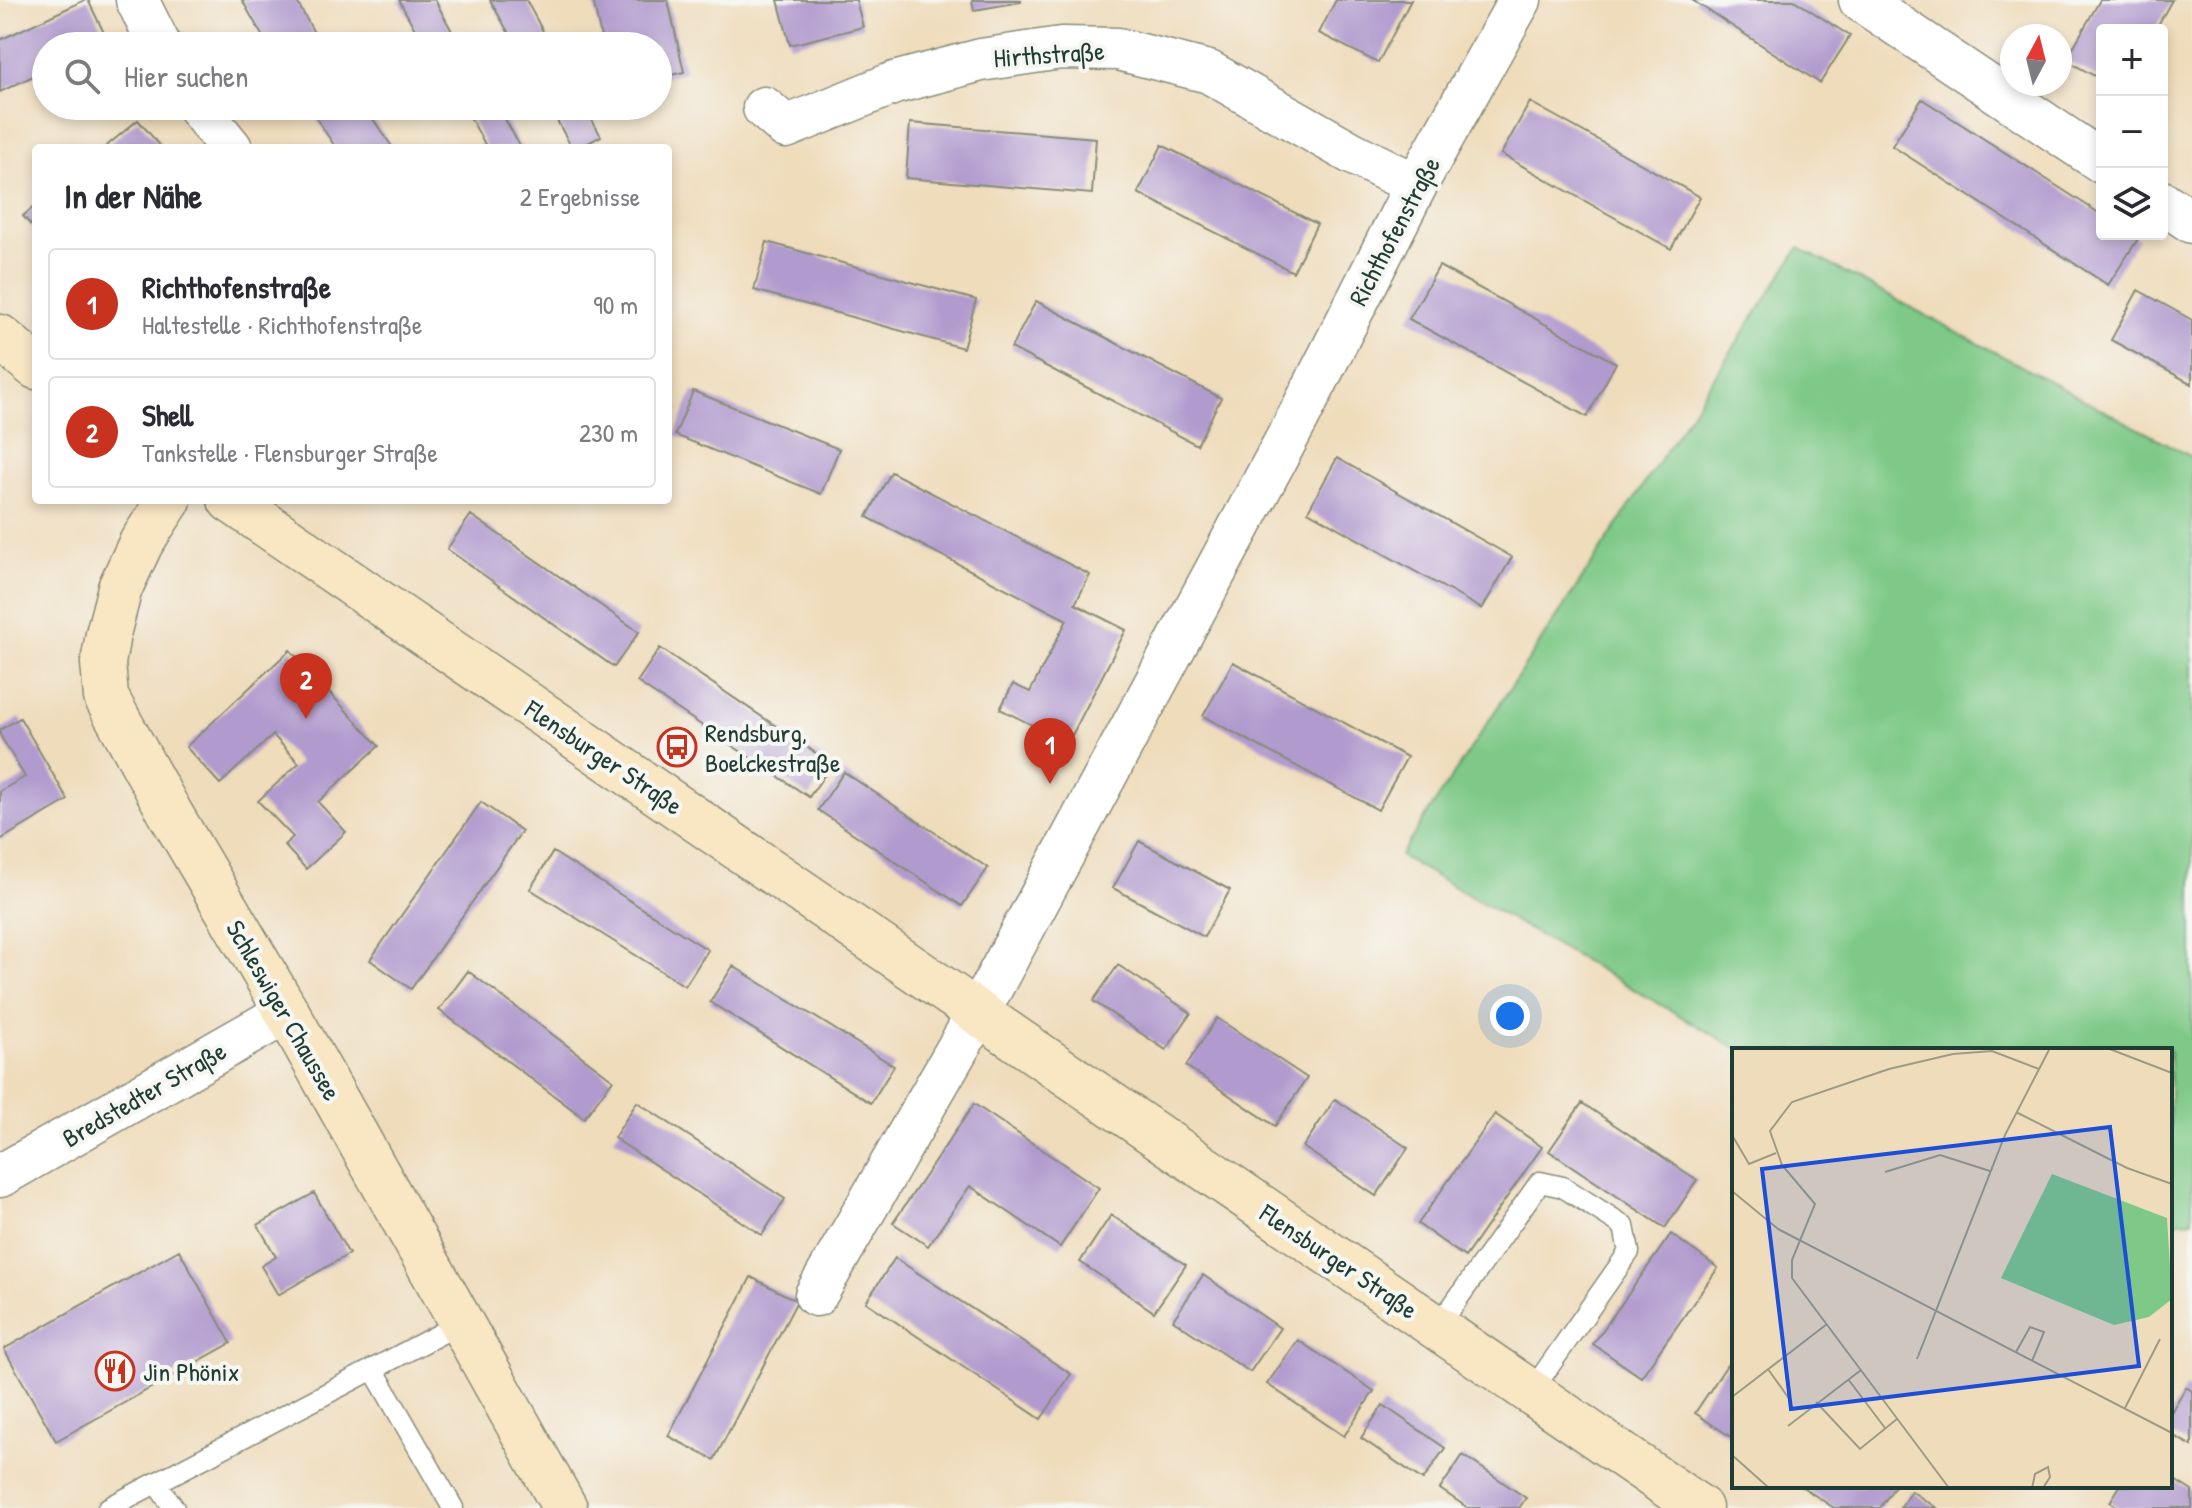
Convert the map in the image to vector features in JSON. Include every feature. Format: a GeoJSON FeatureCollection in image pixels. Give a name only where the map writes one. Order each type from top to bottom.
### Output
{"type":"FeatureCollection","features":[{"type":"Feature","properties":{"kind":"main road"},"geometry":{"type":"LineString","coordinates":[[0,337],[32,364]]}},
{"type":"Feature","properties":{"kind":"main road","name":"Schleswiger Chaussee"},"geometry":{"type":"LineString","coordinates":[[166,504],[141,543],[120,588],[103,663],[106,697],[565,1508]]}},
{"type":"Feature","properties":{"kind":"main road","name":"Flensburger Straße"},"geometry":{"type":"LineString","coordinates":[[236,504],[1700,1508]]}},
{"type":"Feature","properties":{"kind":"street"},"geometry":{"type":"LineString","coordinates":[[137,0],[153,32]]}},
{"type":"Feature","properties":{"kind":"street","name":"Richthofenstraße"},"geometry":{"type":"LineString","coordinates":[[978,1013],[1299,416],[1416,185],[1520,0]]}},
{"type":"Feature","properties":{"kind":"street"},"geometry":{"type":"LineString","coordinates":[[1860,0],[2096,158]]}},
{"type":"Feature","properties":{"kind":"street","name":"Hirthstraße"},"geometry":{"type":"LineString","coordinates":[[764,108],[786,127],[894,83],[981,60],[1061,48],[1118,49],[1209,72],[1352,153],[1416,185]]}},
{"type":"Feature","properties":{"kind":"street"},"geometry":{"type":"LineString","coordinates":[[208,120],[228,144]]}},
{"type":"Feature","properties":{"kind":"street"},"geometry":{"type":"LineString","coordinates":[[2168,206],[2192,222]]}},
{"type":"Feature","properties":{"kind":"street","name":"Bredstedter Straße"},"geometry":{"type":"LineString","coordinates":[[0,1176],[287,1012]]}},
{"type":"Feature","properties":{"kind":"street"},"geometry":{"type":"LineString","coordinates":[[816,1295],[978,1013]]}},
{"type":"Feature","properties":{"kind":"lane"},"geometry":{"type":"LineString","coordinates":[[1437,1328],[1540,1182],[1563,1187],[1624,1226],[1629,1252],[1531,1392]]}},
{"type":"Feature","properties":{"kind":"lane"},"geometry":{"type":"LineString","coordinates":[[108,1508],[461,1323]]}},
{"type":"Feature","properties":{"kind":"lane"},"geometry":{"type":"LineString","coordinates":[[373,1369],[453,1508]]}},
{"type":"Feature","properties":{"kind":"lane"},"geometry":{"type":"LineString","coordinates":[[156,1483],[174,1508]]}},
{"type":"Feature","properties":{"kind":"green space"},"geometry":{"type":"Polygon","coordinates":[[[1799,248],[2192,457],[2192,1220],[2172,1222],[2172,1048],[1736,1048],[1400,856],[1799,248]]]}},
{"type":"Feature","properties":{"kind":"building"},"geometry":{"type":"Polygon","coordinates":[[[85,0],[88,0],[104,32],[32,32],[32,77],[0,92],[0,40],[85,0]]]}},
{"type":"Feature","properties":{"kind":"building"},"geometry":{"type":"Polygon","coordinates":[[[242,0],[296,0],[314,32],[260,32],[242,0]]]}},
{"type":"Feature","properties":{"kind":"building"},"geometry":{"type":"Polygon","coordinates":[[[399,0],[435,0],[452,32],[416,32],[399,0]]]}},
{"type":"Feature","properties":{"kind":"building"},"geometry":{"type":"Polygon","coordinates":[[[490,0],[526,0],[543,32],[508,32],[490,0]]]}},
{"type":"Feature","properties":{"kind":"building"},"geometry":{"type":"Polygon","coordinates":[[[593,0],[668,0],[684,72],[672,75],[672,32],[600,32],[593,0]]]}},
{"type":"Feature","properties":{"kind":"building"},"geometry":{"type":"Polygon","coordinates":[[[778,0],[856,0],[863,27],[790,45],[778,0]]]}},
{"type":"Feature","properties":{"kind":"building"},"geometry":{"type":"Polygon","coordinates":[[[972,0],[1021,0],[1021,2],[974,10],[972,0]]]}},
{"type":"Feature","properties":{"kind":"building"},"geometry":{"type":"Polygon","coordinates":[[[1336,0],[1411,0],[1378,63],[1319,33],[1336,0]]]}},
{"type":"Feature","properties":{"kind":"building"},"geometry":{"type":"Polygon","coordinates":[[[1692,0],[1794,0],[1850,36],[1820,83],[1692,0]]]}},
{"type":"Feature","properties":{"kind":"building"},"geometry":{"type":"Polygon","coordinates":[[[2100,0],[2172,0],[2158,24],[2096,24],[2096,77],[2072,63],[2072,49],[2100,0]]]}},
{"type":"Feature","properties":{"kind":"building"},"geometry":{"type":"Polygon","coordinates":[[[1922,99],[2096,211],[2096,240],[2137,240],[2108,285],[1892,146],[1922,99]]]}},
{"type":"Feature","properties":{"kind":"building"},"geometry":{"type":"Polygon","coordinates":[[[1530,102],[1700,197],[1671,249],[1501,154],[1530,102]]]}},
{"type":"Feature","properties":{"kind":"building"},"geometry":{"type":"Polygon","coordinates":[[[138,120],[159,144],[109,144],[138,120]]]}},
{"type":"Feature","properties":{"kind":"building"},"geometry":{"type":"Polygon","coordinates":[[[317,120],[374,120],[390,144],[333,144],[317,120]]]}},
{"type":"Feature","properties":{"kind":"building"},"geometry":{"type":"Polygon","coordinates":[[[472,120],[506,120],[519,144],[485,144],[472,120]]]}},
{"type":"Feature","properties":{"kind":"building"},"geometry":{"type":"Polygon","coordinates":[[[557,120],[592,120],[601,136],[586,144],[570,144],[557,120]]]}},
{"type":"Feature","properties":{"kind":"building"},"geometry":{"type":"Polygon","coordinates":[[[910,123],[1096,138],[1092,194],[906,178],[910,123]]]}},
{"type":"Feature","properties":{"kind":"building"},"geometry":{"type":"Polygon","coordinates":[[[1162,145],[1317,224],[1293,272],[1138,193],[1162,145]]]}},
{"type":"Feature","properties":{"kind":"building"},"geometry":{"type":"Polygon","coordinates":[[[32,208],[32,226],[23,216],[32,208]]]}},
{"type":"Feature","properties":{"kind":"building"},"geometry":{"type":"Polygon","coordinates":[[[767,242],[976,300],[963,348],[754,290],[767,242]]]}},
{"type":"Feature","properties":{"kind":"building"},"geometry":{"type":"Polygon","coordinates":[[[1439,266],[1616,363],[1587,417],[1409,319],[1439,266]]]}},
{"type":"Feature","properties":{"kind":"building"},"geometry":{"type":"Polygon","coordinates":[[[2138,290],[2192,320],[2192,384],[2111,340],[2138,290]]]}},
{"type":"Feature","properties":{"kind":"building"},"geometry":{"type":"Polygon","coordinates":[[[1036,301],[1221,398],[1197,445],[1011,348],[1036,301]]]}},
{"type":"Feature","properties":{"kind":"building"},"geometry":{"type":"Polygon","coordinates":[[[693,391],[839,449],[821,494],[675,435],[693,391]]]}},
{"type":"Feature","properties":{"kind":"building"},"geometry":{"type":"Polygon","coordinates":[[[1337,458],[1512,557],[1482,609],[1308,511],[1337,458]]]}},
{"type":"Feature","properties":{"kind":"building"},"geometry":{"type":"Polygon","coordinates":[[[891,472],[1090,575],[1075,604],[1126,630],[1068,743],[1000,709],[1013,684],[1030,692],[1067,620],[867,517],[891,472]]]}},
{"type":"Feature","properties":{"kind":"building"},"geometry":{"type":"Polygon","coordinates":[[[471,515],[639,632],[614,667],[447,549],[471,515]]]}},
{"type":"Feature","properties":{"kind":"building"},"geometry":{"type":"Polygon","coordinates":[[[660,648],[832,764],[809,797],[637,682],[660,648]]]}},
{"type":"Feature","properties":{"kind":"building"},"geometry":{"type":"Polygon","coordinates":[[[290,650],[379,746],[318,802],[346,832],[306,869],[284,845],[293,837],[258,801],[299,763],[273,735],[220,784],[186,747],[290,650]]]}},
{"type":"Feature","properties":{"kind":"building"},"geometry":{"type":"Polygon","coordinates":[[[1233,662],[1407,757],[1378,810],[1203,716],[1233,662]]]}},
{"type":"Feature","properties":{"kind":"building"},"geometry":{"type":"Polygon","coordinates":[[[20,718],[68,800],[0,840],[0,791],[25,777],[0,730],[20,718]]]}},
{"type":"Feature","properties":{"kind":"building"},"geometry":{"type":"Polygon","coordinates":[[[844,772],[988,868],[962,906],[818,810],[844,772]]]}},
{"type":"Feature","properties":{"kind":"building"},"geometry":{"type":"Polygon","coordinates":[[[481,802],[522,831],[411,989],[370,960],[481,802]]]}},
{"type":"Feature","properties":{"kind":"building"},"geometry":{"type":"Polygon","coordinates":[[[1139,841],[1230,890],[1204,937],[1113,888],[1139,841]]]}},
{"type":"Feature","properties":{"kind":"building"},"geometry":{"type":"Polygon","coordinates":[[[553,852],[708,950],[685,986],[530,889],[553,852]]]}},
{"type":"Feature","properties":{"kind":"building"},"geometry":{"type":"Polygon","coordinates":[[[1118,965],[1191,1013],[1166,1050],[1093,1001],[1118,965]]]}},
{"type":"Feature","properties":{"kind":"building"},"geometry":{"type":"Polygon","coordinates":[[[733,966],[894,1066],[871,1103],[710,1002],[733,966]]]}},
{"type":"Feature","properties":{"kind":"building"},"geometry":{"type":"Polygon","coordinates":[[[468,971],[613,1080],[584,1118],[439,1010],[468,971]]]}},
{"type":"Feature","properties":{"kind":"building"},"geometry":{"type":"Polygon","coordinates":[[[1217,1018],[1307,1078],[1275,1126],[1186,1066],[1217,1018]]]}},
{"type":"Feature","properties":{"kind":"building"},"geometry":{"type":"Polygon","coordinates":[[[1335,1099],[1408,1148],[1376,1196],[1303,1147],[1335,1099]]]}},
{"type":"Feature","properties":{"kind":"building"},"geometry":{"type":"Polygon","coordinates":[[[637,1102],[785,1199],[762,1235],[614,1138],[637,1102]]]}},
{"type":"Feature","properties":{"kind":"building"},"geometry":{"type":"Polygon","coordinates":[[[1582,1103],[1697,1180],[1665,1228],[1549,1151],[1582,1103]]]}},
{"type":"Feature","properties":{"kind":"building"},"geometry":{"type":"Polygon","coordinates":[[[974,1104],[1099,1188],[1060,1247],[970,1186],[928,1246],[893,1223],[974,1104]]]}},
{"type":"Feature","properties":{"kind":"building"},"geometry":{"type":"Polygon","coordinates":[[[1495,1114],[1542,1147],[1465,1257],[1418,1224],[1495,1114]]]}},
{"type":"Feature","properties":{"kind":"building"},"geometry":{"type":"Polygon","coordinates":[[[314,1193],[349,1254],[278,1295],[261,1266],[276,1257],[258,1225],[314,1193]]]}},
{"type":"Feature","properties":{"kind":"building"},"geometry":{"type":"Polygon","coordinates":[[[1111,1215],[1186,1265],[1154,1312],[1080,1262],[1111,1215]]]}},
{"type":"Feature","properties":{"kind":"building"},"geometry":{"type":"Polygon","coordinates":[[[1671,1234],[1718,1268],[1641,1377],[1593,1344],[1671,1234]]]}},
{"type":"Feature","properties":{"kind":"building"},"geometry":{"type":"Polygon","coordinates":[[[179,1250],[231,1343],[56,1441],[4,1349],[179,1250]]]}},
{"type":"Feature","properties":{"kind":"building"},"geometry":{"type":"Polygon","coordinates":[[[895,1258],[1071,1374],[1041,1419],[866,1302],[895,1258]]]}},
{"type":"Feature","properties":{"kind":"building"},"geometry":{"type":"Polygon","coordinates":[[[1203,1275],[1280,1328],[1250,1372],[1173,1320],[1203,1275]]]}},
{"type":"Feature","properties":{"kind":"building"},"geometry":{"type":"Polygon","coordinates":[[[751,1277],[797,1301],[714,1460],[668,1436],[751,1277]]]}},
{"type":"Feature","properties":{"kind":"building"},"geometry":{"type":"Polygon","coordinates":[[[1298,1340],[1374,1391],[1344,1436],[1267,1384],[1298,1340]]]}},
{"type":"Feature","properties":{"kind":"building"},"geometry":{"type":"Polygon","coordinates":[[[1727,1365],[1732,1369],[1732,1438],[1695,1413],[1727,1365]]]}},
{"type":"Feature","properties":{"kind":"building"},"geometry":{"type":"Polygon","coordinates":[[[2186,1387],[2192,1391],[2192,1446],[2172,1435],[2172,1411],[2186,1387]]]}},
{"type":"Feature","properties":{"kind":"building"},"geometry":{"type":"Polygon","coordinates":[[[1383,1405],[1445,1448],[1423,1480],[1361,1438],[1383,1405]]]}},
{"type":"Feature","properties":{"kind":"building"},"geometry":{"type":"Polygon","coordinates":[[[1463,1455],[1526,1498],[1519,1508],[1468,1508],[1440,1489],[1463,1455]]]}},
{"type":"Feature","properties":{"kind":"building"},"geometry":{"type":"Polygon","coordinates":[[[2172,1478],[2192,1491],[2192,1508],[2120,1508],[2110,1502],[2119,1488],[2172,1488],[2172,1478]]]}},
{"type":"Feature","properties":{"kind":"building"},"geometry":{"type":"Polygon","coordinates":[[[1804,1488],[1894,1488],[1880,1508],[1834,1508],[1804,1488]]]}},
{"type":"Feature","properties":{"kind":"building"},"geometry":{"type":"Polygon","coordinates":[[[1911,1491],[1937,1508],[1900,1508],[1911,1491]]]}},
{"type":"Feature","properties":{"kind":"place","name":"Shell"},"geometry":{"type":"Point","coordinates":[306,719]}},
{"type":"Feature","properties":{"kind":"place","name":"Rendsburg, Boelckestraße"},"geometry":{"type":"Point","coordinates":[677,747]}},
{"type":"Feature","properties":{"kind":"place","name":"Richthofenstraße"},"geometry":{"type":"Point","coordinates":[1050,784]}},
{"type":"Feature","properties":{"kind":"place","name":"Jin Phönix"},"geometry":{"type":"Point","coordinates":[115,1371]}}]}
